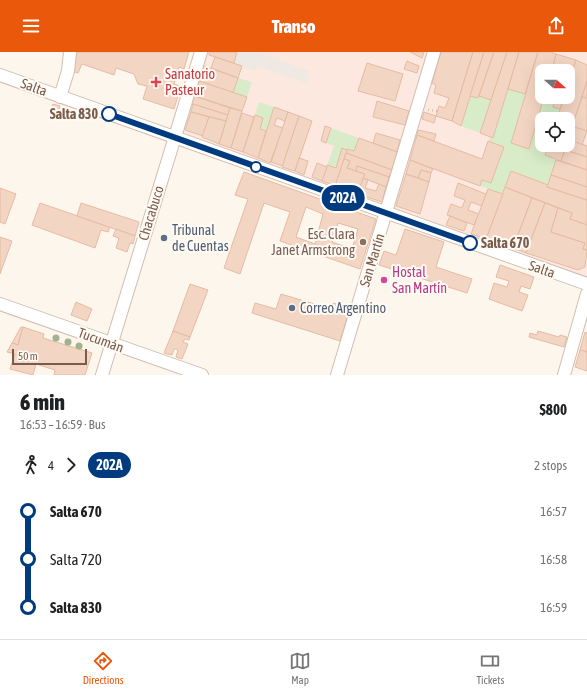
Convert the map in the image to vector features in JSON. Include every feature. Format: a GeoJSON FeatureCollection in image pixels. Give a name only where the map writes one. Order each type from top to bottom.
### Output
{"type":"FeatureCollection","features":[{"type":"Feature","properties":{"kind":"street"},"geometry":{"type":"LineString","coordinates":[[60,97],[68,71],[70,52]]}},
{"type":"Feature","properties":{"kind":"street","name":"Chacabuco"},"geometry":{"type":"LineString","coordinates":[[102,375],[201,52]]}},
{"type":"Feature","properties":{"kind":"street","name":"San Martín"},"geometry":{"type":"LineString","coordinates":[[337,375],[434,52]]}},
{"type":"Feature","properties":{"kind":"street","name":"Salta"},"geometry":{"type":"LineString","coordinates":[[0,75],[386,214],[587,284]]}},
{"type":"Feature","properties":{"kind":"street"},"geometry":{"type":"LineString","coordinates":[[564,375],[587,294]]}},
{"type":"Feature","properties":{"kind":"street","name":"Tucumán"},"geometry":{"type":"LineString","coordinates":[[0,304],[202,375]]}},
{"type":"Feature","properties":{"kind":"shaded area"},"geometry":{"type":"Polygon","coordinates":[[[206,52],[587,52],[587,277],[181,132],[206,52]]]}},
{"type":"Feature","properties":{"kind":"shaded area"},"geometry":{"type":"Polygon","coordinates":[[[237,52],[256,52],[310,71],[306,83],[257,66],[256,71],[234,63],[237,52]]]}},
{"type":"Feature","properties":{"kind":"green space"},"geometry":{"type":"Polygon","coordinates":[[[238,78],[252,82],[247,97],[233,93],[238,78]]]}},
{"type":"Feature","properties":{"kind":"green space"},"geometry":{"type":"Polygon","coordinates":[[[508,89],[525,94],[511,143],[529,149],[535,128],[535,152],[546,152],[545,155],[556,160],[548,185],[511,171],[503,194],[480,186],[482,180],[491,183],[504,147],[488,141],[490,137],[493,138],[508,89]]]}},
{"type":"Feature","properties":{"kind":"green space"},"geometry":{"type":"Polygon","coordinates":[[[470,96],[477,98],[479,96],[491,100],[480,133],[461,126],[470,96]]]}},
{"type":"Feature","properties":{"kind":"green space"},"geometry":{"type":"Polygon","coordinates":[[[259,102],[274,107],[266,131],[260,129],[263,118],[255,115],[259,102]]]}},
{"type":"Feature","properties":{"kind":"green space"},"geometry":{"type":"Polygon","coordinates":[[[542,104],[554,104],[553,107],[560,109],[559,112],[540,112],[542,104]]]}},
{"type":"Feature","properties":{"kind":"green space"},"geometry":{"type":"Polygon","coordinates":[[[331,128],[359,138],[354,151],[342,148],[336,168],[327,165],[334,146],[326,143],[331,128]]]}},
{"type":"Feature","properties":{"kind":"building","name":"Sanatorio Pasteur"},"geometry":{"type":"Polygon","coordinates":[[[76,52],[189,52],[184,69],[179,67],[174,84],[181,86],[174,109],[143,99],[147,86],[138,84],[134,74],[116,68],[114,75],[82,64],[78,73],[72,71],[76,52]]]}},
{"type":"Feature","properties":{"kind":"building"},"geometry":{"type":"Polygon","coordinates":[[[209,52],[237,52],[234,63],[209,55],[209,52]]]}},
{"type":"Feature","properties":{"kind":"building"},"geometry":{"type":"Polygon","coordinates":[[[410,52],[424,52],[422,58],[410,52]]]}},
{"type":"Feature","properties":{"kind":"building"},"geometry":{"type":"Polygon","coordinates":[[[441,52],[473,52],[452,121],[436,116],[439,106],[445,108],[449,98],[434,93],[436,85],[432,83],[441,52]]]}},
{"type":"Feature","properties":{"kind":"building"},"geometry":{"type":"Polygon","coordinates":[[[473,52],[484,52],[461,126],[452,121],[473,52]]]}},
{"type":"Feature","properties":{"kind":"building"},"geometry":{"type":"Polygon","coordinates":[[[484,52],[494,52],[478,98],[470,96],[484,52]]]}},
{"type":"Feature","properties":{"kind":"building"},"geometry":{"type":"Polygon","coordinates":[[[494,52],[507,52],[491,100],[479,96],[494,52]]]}},
{"type":"Feature","properties":{"kind":"building"},"geometry":{"type":"Polygon","coordinates":[[[507,52],[519,52],[493,138],[480,133],[507,52]]]}},
{"type":"Feature","properties":{"kind":"building"},"geometry":{"type":"Polygon","coordinates":[[[519,52],[538,52],[525,94],[508,89],[519,52]]]}},
{"type":"Feature","properties":{"kind":"building"},"geometry":{"type":"Polygon","coordinates":[[[538,52],[551,52],[556,54],[554,64],[535,64],[535,104],[542,104],[540,112],[535,112],[535,128],[529,149],[511,143],[538,52]]]}},
{"type":"Feature","properties":{"kind":"building"},"geometry":{"type":"Polygon","coordinates":[[[556,54],[576,60],[575,64],[554,64],[556,54]]]}},
{"type":"Feature","properties":{"kind":"building"},"geometry":{"type":"Polygon","coordinates":[[[215,57],[242,66],[238,78],[211,68],[215,57]]]}},
{"type":"Feature","properties":{"kind":"building"},"geometry":{"type":"Polygon","coordinates":[[[576,60],[587,65],[587,81],[575,118],[575,112],[559,112],[562,104],[575,104],[575,64],[576,60]]]}},
{"type":"Feature","properties":{"kind":"building"},"geometry":{"type":"Polygon","coordinates":[[[407,61],[419,66],[417,73],[404,69],[407,61]]]}},
{"type":"Feature","properties":{"kind":"building"},"geometry":{"type":"Polygon","coordinates":[[[367,63],[403,74],[395,101],[358,91],[367,63]]]}},
{"type":"Feature","properties":{"kind":"building"},"geometry":{"type":"Polygon","coordinates":[[[204,66],[238,78],[233,93],[199,81],[204,66]]]}},
{"type":"Feature","properties":{"kind":"building"},"geometry":{"type":"Polygon","coordinates":[[[199,81],[247,97],[242,111],[194,96],[199,81]]]}},
{"type":"Feature","properties":{"kind":"building"},"geometry":{"type":"Polygon","coordinates":[[[587,81],[587,98],[582,97],[587,81]]]}},
{"type":"Feature","properties":{"kind":"building"},"geometry":{"type":"Polygon","coordinates":[[[194,96],[230,108],[228,115],[192,104],[194,96]]]}},
{"type":"Feature","properties":{"kind":"building"},"geometry":{"type":"Polygon","coordinates":[[[582,97],[587,98],[587,131],[575,128],[575,118],[582,97]]]}},
{"type":"Feature","properties":{"kind":"building"},"geometry":{"type":"Polygon","coordinates":[[[377,101],[409,111],[405,125],[373,117],[377,101]]]}},
{"type":"Feature","properties":{"kind":"building"},"geometry":{"type":"Polygon","coordinates":[[[53,104],[60,106],[57,118],[50,116],[53,104]]]}},
{"type":"Feature","properties":{"kind":"building"},"geometry":{"type":"Polygon","coordinates":[[[193,104],[228,115],[226,121],[191,112],[193,104]]]}},
{"type":"Feature","properties":{"kind":"building"},"geometry":{"type":"Polygon","coordinates":[[[554,104],[562,104],[560,109],[553,107],[554,104]]]}},
{"type":"Feature","properties":{"kind":"building"},"geometry":{"type":"Polygon","coordinates":[[[274,107],[288,112],[285,121],[277,118],[274,125],[283,128],[270,163],[258,158],[274,107]]]}},
{"type":"Feature","properties":{"kind":"building"},"geometry":{"type":"Polygon","coordinates":[[[230,108],[242,111],[231,148],[219,144],[230,108]]]}},
{"type":"Feature","properties":{"kind":"building"},"geometry":{"type":"Polygon","coordinates":[[[191,112],[209,117],[203,136],[185,130],[191,112]]]}},
{"type":"Feature","properties":{"kind":"building"},"geometry":{"type":"Polygon","coordinates":[[[288,112],[299,116],[283,166],[271,162],[288,112]]]}},
{"type":"Feature","properties":{"kind":"building"},"geometry":{"type":"Polygon","coordinates":[[[424,112],[436,116],[434,123],[422,119],[424,112]]]}},
{"type":"Feature","properties":{"kind":"building"},"geometry":{"type":"Polygon","coordinates":[[[242,113],[254,117],[243,152],[231,148],[242,113]]]}},
{"type":"Feature","properties":{"kind":"building"},"geometry":{"type":"Polygon","coordinates":[[[255,115],[263,118],[260,129],[266,131],[258,158],[243,152],[255,115]]]}},
{"type":"Feature","properties":{"kind":"building"},"geometry":{"type":"Polygon","coordinates":[[[299,116],[312,121],[295,171],[282,167],[299,116]]]}},
{"type":"Feature","properties":{"kind":"building"},"geometry":{"type":"Polygon","coordinates":[[[209,117],[226,121],[219,144],[202,137],[209,117]]]}},
{"type":"Feature","properties":{"kind":"building"},"geometry":{"type":"Polygon","coordinates":[[[325,126],[331,128],[326,143],[321,141],[325,126]]]}},
{"type":"Feature","properties":{"kind":"building"},"geometry":{"type":"Polygon","coordinates":[[[575,127],[587,131],[582,145],[575,142],[575,127]]]}},
{"type":"Feature","properties":{"kind":"building"},"geometry":{"type":"Polygon","coordinates":[[[418,130],[436,134],[434,141],[417,135],[418,130]]]}},
{"type":"Feature","properties":{"kind":"building"},"geometry":{"type":"Polygon","coordinates":[[[376,133],[400,140],[397,152],[373,143],[376,133]]]}},
{"type":"Feature","properties":{"kind":"building"},"geometry":{"type":"Polygon","coordinates":[[[417,135],[482,159],[488,141],[504,147],[491,183],[482,180],[480,186],[410,160],[417,135]]]}},
{"type":"Feature","properties":{"kind":"building"},"geometry":{"type":"Polygon","coordinates":[[[359,138],[397,152],[392,170],[346,153],[347,149],[354,151],[359,138]]]}},
{"type":"Feature","properties":{"kind":"building"},"geometry":{"type":"Polygon","coordinates":[[[575,142],[587,146],[587,157],[571,152],[575,152],[575,142]]]}},
{"type":"Feature","properties":{"kind":"building"},"geometry":{"type":"Polygon","coordinates":[[[342,148],[347,150],[335,186],[322,181],[327,165],[336,168],[342,148]]]}},
{"type":"Feature","properties":{"kind":"building"},"geometry":{"type":"Polygon","coordinates":[[[546,152],[564,152],[561,161],[545,155],[546,152]]]}},
{"type":"Feature","properties":{"kind":"building"},"geometry":{"type":"Polygon","coordinates":[[[564,152],[571,152],[587,157],[587,170],[561,161],[564,152]]]}},
{"type":"Feature","properties":{"kind":"building"},"geometry":{"type":"Polygon","coordinates":[[[346,153],[392,170],[389,177],[357,166],[356,171],[347,168],[350,161],[344,159],[346,153]]]}},
{"type":"Feature","properties":{"kind":"building"},"geometry":{"type":"Polygon","coordinates":[[[299,158],[308,161],[304,175],[295,171],[299,158]]]}},
{"type":"Feature","properties":{"kind":"building"},"geometry":{"type":"Polygon","coordinates":[[[344,159],[350,161],[347,168],[365,174],[358,194],[335,186],[344,159]]]}},
{"type":"Feature","properties":{"kind":"building"},"geometry":{"type":"Polygon","coordinates":[[[410,160],[433,169],[431,173],[421,170],[418,178],[406,174],[410,160]]]}},
{"type":"Feature","properties":{"kind":"building"},"geometry":{"type":"Polygon","coordinates":[[[556,160],[587,170],[587,187],[551,175],[556,160]]]}},
{"type":"Feature","properties":{"kind":"building"},"geometry":{"type":"Polygon","coordinates":[[[317,163],[327,167],[322,181],[312,177],[317,163]]]}},
{"type":"Feature","properties":{"kind":"building"},"geometry":{"type":"Polygon","coordinates":[[[357,166],[389,177],[386,187],[363,178],[365,174],[356,171],[357,166]]]}},
{"type":"Feature","properties":{"kind":"building"},"geometry":{"type":"Polygon","coordinates":[[[421,170],[431,173],[429,182],[418,178],[421,170]]]}},
{"type":"Feature","properties":{"kind":"building"},"geometry":{"type":"Polygon","coordinates":[[[511,171],[548,185],[547,187],[587,200],[587,225],[570,219],[572,213],[505,187],[511,171]]]}},
{"type":"Feature","properties":{"kind":"building"},"geometry":{"type":"Polygon","coordinates":[[[244,172],[376,219],[360,269],[280,241],[290,212],[264,203],[240,274],[224,268],[248,199],[235,195],[244,172]],[[306,207],[296,237],[315,244],[323,214],[306,207]],[[338,223],[332,242],[352,249],[358,229],[338,223]]]}},
{"type":"Feature","properties":{"kind":"building"},"geometry":{"type":"Polygon","coordinates":[[[406,174],[429,182],[420,214],[396,206],[406,174]]]}},
{"type":"Feature","properties":{"kind":"building"},"geometry":{"type":"Polygon","coordinates":[[[551,175],[587,187],[587,200],[547,187],[551,175]]]}},
{"type":"Feature","properties":{"kind":"building"},"geometry":{"type":"Polygon","coordinates":[[[363,178],[368,180],[365,188],[376,191],[379,184],[386,187],[382,202],[358,194],[363,178]]]}},
{"type":"Feature","properties":{"kind":"building"},"geometry":{"type":"Polygon","coordinates":[[[458,183],[486,194],[482,206],[471,202],[468,210],[479,214],[474,225],[447,215],[451,204],[462,208],[465,200],[454,196],[458,183]]]}},
{"type":"Feature","properties":{"kind":"building"},"geometry":{"type":"Polygon","coordinates":[[[505,187],[532,198],[513,248],[486,239],[505,187]]]}},
{"type":"Feature","properties":{"kind":"building"},"geometry":{"type":"Polygon","coordinates":[[[0,188],[16,194],[5,224],[0,222],[0,188]]]}},
{"type":"Feature","properties":{"kind":"building"},"geometry":{"type":"Polygon","coordinates":[[[488,189],[503,194],[486,239],[471,234],[488,189]]]}},
{"type":"Feature","properties":{"kind":"building"},"geometry":{"type":"Polygon","coordinates":[[[532,198],[545,203],[526,253],[513,248],[532,198]]]}},
{"type":"Feature","properties":{"kind":"building"},"geometry":{"type":"Polygon","coordinates":[[[40,203],[110,227],[108,232],[101,230],[95,248],[32,225],[40,203]]]}},
{"type":"Feature","properties":{"kind":"building"},"geometry":{"type":"Polygon","coordinates":[[[81,203],[139,222],[135,236],[77,216],[81,203]]]}},
{"type":"Feature","properties":{"kind":"building"},"geometry":{"type":"Polygon","coordinates":[[[545,203],[558,208],[551,232],[585,243],[583,249],[587,250],[585,267],[578,270],[526,253],[545,203]]]}},
{"type":"Feature","properties":{"kind":"building"},"geometry":{"type":"Polygon","coordinates":[[[558,208],[572,213],[570,219],[587,225],[587,250],[583,249],[585,243],[551,232],[558,208]]]}},
{"type":"Feature","properties":{"kind":"building"},"geometry":{"type":"Polygon","coordinates":[[[450,216],[467,223],[464,231],[446,225],[450,216]]]}},
{"type":"Feature","properties":{"kind":"building"},"geometry":{"type":"Polygon","coordinates":[[[116,229],[135,236],[133,244],[130,243],[127,252],[116,248],[119,238],[113,236],[116,229]]]}},
{"type":"Feature","properties":{"kind":"building"},"geometry":{"type":"Polygon","coordinates":[[[405,229],[444,242],[436,267],[472,279],[467,293],[379,265],[384,251],[396,255],[405,229]]]}},
{"type":"Feature","properties":{"kind":"building"},"geometry":{"type":"Polygon","coordinates":[[[0,237],[12,241],[0,274],[0,237]]]}},
{"type":"Feature","properties":{"kind":"building"},"geometry":{"type":"Polygon","coordinates":[[[500,265],[534,277],[530,289],[521,286],[519,292],[528,295],[522,311],[489,299],[494,283],[507,287],[509,281],[496,277],[500,265]]]}},
{"type":"Feature","properties":{"kind":"building"},"geometry":{"type":"Polygon","coordinates":[[[190,284],[208,290],[190,337],[173,331],[190,284]]]}},
{"type":"Feature","properties":{"kind":"building"},"geometry":{"type":"Polygon","coordinates":[[[281,294],[331,309],[333,303],[350,308],[340,341],[252,313],[255,303],[276,309],[281,294]]]}},
{"type":"Feature","properties":{"kind":"building"},"geometry":{"type":"Polygon","coordinates":[[[76,302],[92,309],[87,321],[71,315],[76,302]]]}},
{"type":"Feature","properties":{"kind":"building"},"geometry":{"type":"Polygon","coordinates":[[[21,327],[23,327],[18,345],[12,343],[21,327]]]}},
{"type":"Feature","properties":{"kind":"building"},"geometry":{"type":"Polygon","coordinates":[[[23,327],[44,334],[43,338],[92,353],[85,375],[54,375],[55,370],[36,364],[33,375],[10,369],[15,354],[7,352],[12,343],[18,345],[23,327]]]}},
{"type":"Feature","properties":{"kind":"building"},"geometry":{"type":"Polygon","coordinates":[[[173,331],[190,337],[189,340],[185,339],[183,342],[188,344],[182,359],[176,357],[178,350],[176,349],[174,349],[172,355],[164,353],[173,331]]]}},
{"type":"Feature","properties":{"kind":"building"},"geometry":{"type":"Polygon","coordinates":[[[538,331],[559,337],[560,335],[567,337],[564,347],[529,337],[530,333],[537,335],[538,331]]]}},
{"type":"Feature","properties":{"kind":"building"},"geometry":{"type":"Polygon","coordinates":[[[585,332],[587,333],[587,352],[580,350],[585,332]]]}},
{"type":"Feature","properties":{"kind":"building"},"geometry":{"type":"Polygon","coordinates":[[[580,350],[587,352],[587,371],[575,367],[580,350]]]}},
{"type":"Feature","properties":{"kind":"bus line","name":"202A"},"geometry":{"type":"LineString","coordinates":[[109,114],[470,243]]}},
{"type":"Feature","properties":{"kind":"place","name":"Sanatorio Pasteur"},"geometry":{"type":"Point","coordinates":[156,82]}},
{"type":"Feature","properties":{"kind":"place","name":"Salta 830"},"geometry":{"type":"Point","coordinates":[109,114]}},
{"type":"Feature","properties":{"kind":"place","name":"Tribunal de Cuentas"},"geometry":{"type":"Point","coordinates":[164,238]}},
{"type":"Feature","properties":{"kind":"place","name":"Esc. Clara Janet Armstrong"},"geometry":{"type":"Point","coordinates":[363,242]}},
{"type":"Feature","properties":{"kind":"place","name":"Salta 670"},"geometry":{"type":"Point","coordinates":[470,243]}},
{"type":"Feature","properties":{"kind":"place","name":"Hostal San Martín"},"geometry":{"type":"Point","coordinates":[384,280]}},
{"type":"Feature","properties":{"kind":"place","name":"Correo Argentino"},"geometry":{"type":"Point","coordinates":[292,308]}}]}
